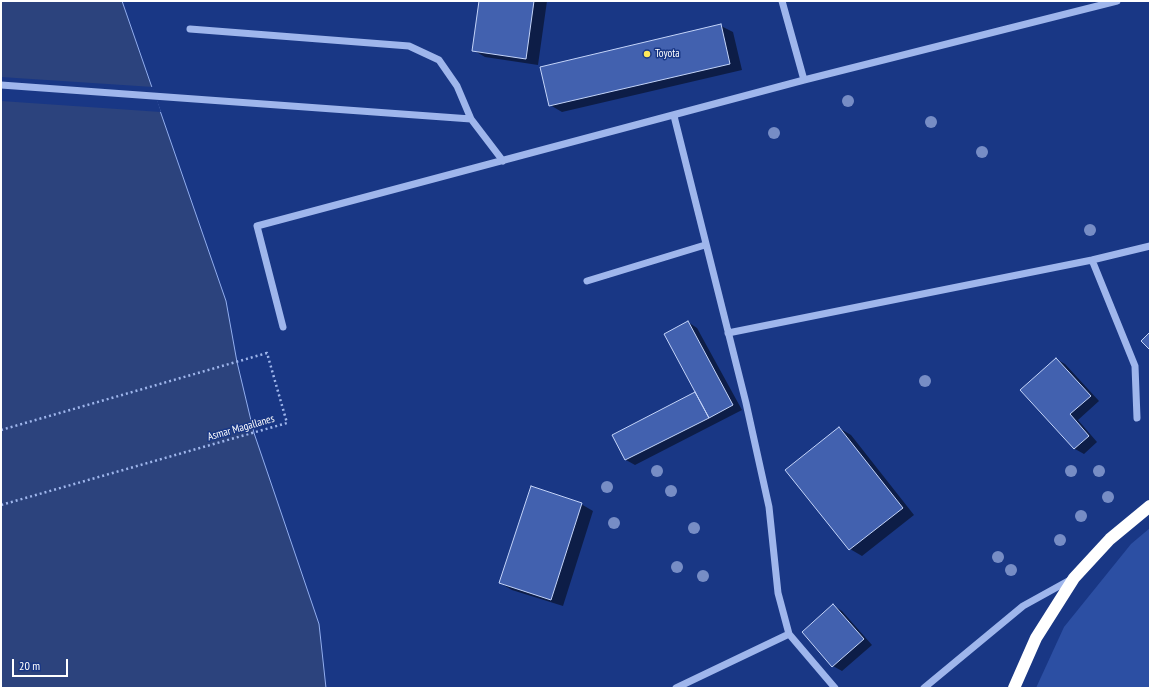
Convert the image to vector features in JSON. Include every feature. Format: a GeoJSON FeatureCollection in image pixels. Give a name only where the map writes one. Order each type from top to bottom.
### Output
{"type":"FeatureCollection","features":[{"type":"Feature","properties":{"kind":"highway"},"geometry":{"type":"LineString","coordinates":[[1014,688],[1036,638],[1074,578],[1110,539],[1150,506]]}},
{"type":"Feature","properties":{"kind":"lane"},"geometry":{"type":"LineString","coordinates":[[782,1],[804,80]]}},
{"type":"Feature","properties":{"kind":"lane"},"geometry":{"type":"LineString","coordinates":[[284,327],[257,226],[674,116],[804,80],[1117,1]]}},
{"type":"Feature","properties":{"kind":"lane"},"geometry":{"type":"LineString","coordinates":[[190,29],[409,46],[438,60],[457,86],[471,120],[503,161]]}},
{"type":"Feature","properties":{"kind":"lane"},"geometry":{"type":"LineString","coordinates":[[1,85],[471,120]]}},
{"type":"Feature","properties":{"kind":"lane"},"geometry":{"type":"LineString","coordinates":[[674,116],[705,245],[746,403],[768,507],[778,593],[789,634],[835,688]]}},
{"type":"Feature","properties":{"kind":"lane"},"geometry":{"type":"LineString","coordinates":[[587,281],[705,245]]}},
{"type":"Feature","properties":{"kind":"lane"},"geometry":{"type":"LineString","coordinates":[[728,333],[1092,260],[1150,246]]}},
{"type":"Feature","properties":{"kind":"lane"},"geometry":{"type":"LineString","coordinates":[[1092,260],[1135,366],[1137,418]]}},
{"type":"Feature","properties":{"kind":"lane"},"geometry":{"type":"LineString","coordinates":[[924,688],[1023,606],[1074,578]]}},
{"type":"Feature","properties":{"kind":"lane"},"geometry":{"type":"LineString","coordinates":[[676,688],[789,634]]}},
{"type":"Feature","properties":{"kind":"path","name":"Asmar Magallanes"},"geometry":{"type":"LineString","coordinates":[[1,430],[267,353],[287,423],[1,505]]}},
{"type":"Feature","properties":{"kind":"shaded area"},"geometry":{"type":"Polygon","coordinates":[[[1,1],[122,1],[226,301],[237,362],[254,433],[319,624],[326,688],[1,688],[1,1]]]}},
{"type":"Feature","properties":{"kind":"shaded area"},"geometry":{"type":"Polygon","coordinates":[[[1150,528],[1150,688],[1036,688],[1064,627],[1131,544],[1150,528]]]}},
{"type":"Feature","properties":{"kind":"pier"},"geometry":{"type":"Polygon","coordinates":[[[1,77],[153,87],[161,112],[1,101],[1,77]]]}},
{"type":"Feature","properties":{"kind":"building"},"geometry":{"type":"Polygon","coordinates":[[[479,1],[534,1],[526,59],[472,51],[479,1]]]}},
{"type":"Feature","properties":{"kind":"building"},"geometry":{"type":"Polygon","coordinates":[[[721,24],[730,64],[549,106],[540,67],[721,24]]]}},
{"type":"Feature","properties":{"kind":"building"},"geometry":{"type":"Polygon","coordinates":[[[688,321],[733,405],[709,418],[664,334],[688,321]]]}},
{"type":"Feature","properties":{"kind":"building"},"geometry":{"type":"Polygon","coordinates":[[[1150,332],[1150,350],[1141,341],[1150,332]]]}},
{"type":"Feature","properties":{"kind":"building"},"geometry":{"type":"Polygon","coordinates":[[[1056,358],[1091,396],[1070,414],[1089,436],[1074,449],[1020,390],[1056,358]]]}},
{"type":"Feature","properties":{"kind":"building"},"geometry":{"type":"Polygon","coordinates":[[[695,392],[709,418],[625,460],[612,435],[695,392]]]}},
{"type":"Feature","properties":{"kind":"building"},"geometry":{"type":"Polygon","coordinates":[[[839,427],[903,508],[849,550],[785,470],[839,427]]]}},
{"type":"Feature","properties":{"kind":"building"},"geometry":{"type":"Polygon","coordinates":[[[531,486],[582,503],[551,600],[499,583],[531,486]]]}},
{"type":"Feature","properties":{"kind":"building"},"geometry":{"type":"Polygon","coordinates":[[[833,604],[864,639],[832,667],[802,632],[833,604]]]}},
{"type":"Feature","properties":{"kind":"place","name":"Toyota"},"geometry":{"type":"Point","coordinates":[647,54]}}]}
